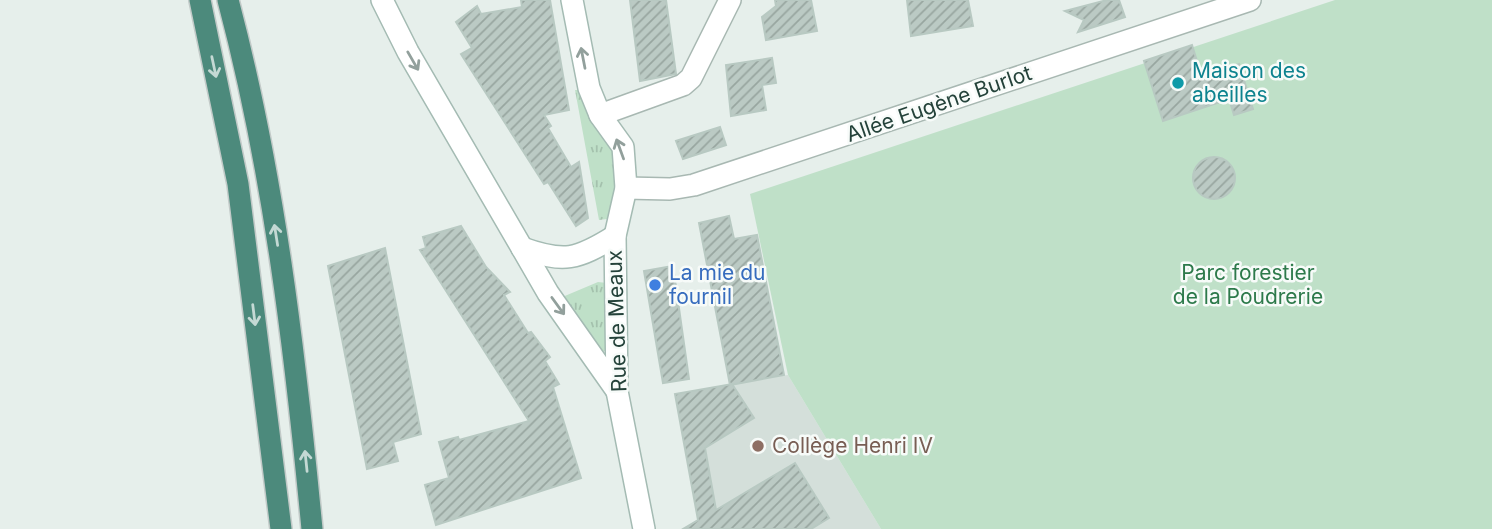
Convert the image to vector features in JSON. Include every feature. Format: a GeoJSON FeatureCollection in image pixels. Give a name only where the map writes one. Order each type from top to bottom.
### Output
{"type":"FeatureCollection","features":[{"type":"Feature","properties":{"kind":"highway"},"geometry":{"type":"LineString","coordinates":[[200,0],[238,184],[281,529]]}},
{"type":"Feature","properties":{"kind":"highway"},"geometry":{"type":"LineString","coordinates":[[229,0],[253,94],[280,258],[313,529]]}},
{"type":"Feature","properties":{"kind":"main road"},"geometry":{"type":"LineString","coordinates":[[382,0],[408,52],[548,293],[617,391]]}},
{"type":"Feature","properties":{"kind":"main road","name":"Rue de Meaux"},"geometry":{"type":"LineString","coordinates":[[572,0],[589,88],[600,115],[623,147],[626,188],[615,236],[617,391],[644,529]]}},
{"type":"Feature","properties":{"kind":"main road"},"geometry":{"type":"LineString","coordinates":[[600,115],[683,85],[691,78],[730,0]]}},
{"type":"Feature","properties":{"kind":"main road","name":"Allée Eugène Burlot"},"geometry":{"type":"LineString","coordinates":[[626,188],[670,189],[694,185],[1250,0]]}},
{"type":"Feature","properties":{"kind":"main road"},"geometry":{"type":"LineString","coordinates":[[522,248],[551,259],[568,259],[615,236]]}},
{"type":"Feature","properties":{"kind":"shaded area","name":"Collège Henri IV"},"geometry":{"type":"Polygon","coordinates":[[[788,375],[881,529],[700,529],[675,394],[788,375]]]}},
{"type":"Feature","properties":{"kind":"green space","name":"Parc forestier de la Poudrerie"},"geometry":{"type":"Polygon","coordinates":[[[1335,0],[1492,0],[1492,529],[881,529],[788,375],[750,194],[1335,0]]]}},
{"type":"Feature","properties":{"kind":"green space"},"geometry":{"type":"Polygon","coordinates":[[[575,90],[582,90],[592,123],[610,143],[617,161],[616,184],[607,219],[599,220],[575,90]]]}},
{"type":"Feature","properties":{"kind":"green space"},"geometry":{"type":"Polygon","coordinates":[[[598,282],[607,283],[609,351],[602,351],[560,298],[598,282]]]}},
{"type":"Feature","properties":{"kind":"building"},"geometry":{"type":"Polygon","coordinates":[[[521,0],[550,0],[569,110],[544,115],[551,126],[548,128],[571,167],[579,162],[588,218],[576,226],[548,182],[544,184],[461,54],[472,48],[456,22],[477,6],[481,14],[522,7],[521,0]]]}},
{"type":"Feature","properties":{"kind":"building"},"geometry":{"type":"Polygon","coordinates":[[[630,0],[666,0],[676,74],[640,81],[630,0]]]}},
{"type":"Feature","properties":{"kind":"building"},"geometry":{"type":"Polygon","coordinates":[[[775,0],[811,0],[817,31],[766,40],[762,17],[776,6],[775,0]]]}},
{"type":"Feature","properties":{"kind":"building"},"geometry":{"type":"Polygon","coordinates":[[[907,0],[968,0],[973,26],[911,36],[907,0]]]}},
{"type":"Feature","properties":{"kind":"building"},"geometry":{"type":"Polygon","coordinates":[[[1107,0],[1119,0],[1125,17],[1078,32],[1084,20],[1065,11],[1107,0]]]}},
{"type":"Feature","properties":{"kind":"building","name":"Maison des abeilles"},"geometry":{"type":"Polygon","coordinates":[[[1192,45],[1202,77],[1239,64],[1253,109],[1234,115],[1229,99],[1163,121],[1144,61],[1192,45]]]}},
{"type":"Feature","properties":{"kind":"building"},"geometry":{"type":"Polygon","coordinates":[[[772,58],[776,83],[762,85],[766,110],[731,116],[726,65],[772,58]]]}},
{"type":"Feature","properties":{"kind":"building"},"geometry":{"type":"Polygon","coordinates":[[[720,127],[726,145],[683,159],[676,141],[720,127]]]}},
{"type":"Feature","properties":{"kind":"building"},"geometry":{"type":"Polygon","coordinates":[[[1214,157],[1229,163],[1235,178],[1229,193],[1214,199],[1199,193],[1193,178],[1199,163],[1214,157]]]}},
{"type":"Feature","properties":{"kind":"building"},"geometry":{"type":"Polygon","coordinates":[[[729,216],[734,239],[757,235],[784,375],[730,385],[699,223],[729,216]]]}},
{"type":"Feature","properties":{"kind":"building"},"geometry":{"type":"Polygon","coordinates":[[[461,226],[486,267],[510,292],[504,295],[528,333],[531,332],[550,357],[545,361],[559,384],[553,387],[581,478],[436,525],[425,485],[449,478],[439,442],[458,437],[459,440],[529,421],[420,250],[426,248],[423,237],[461,226]]]}},
{"type":"Feature","properties":{"kind":"building"},"geometry":{"type":"Polygon","coordinates":[[[385,248],[421,434],[393,442],[398,461],[367,469],[328,266],[385,248]]]}},
{"type":"Feature","properties":{"kind":"building"},"geometry":{"type":"Polygon","coordinates":[[[673,266],[689,379],[663,383],[644,271],[673,266]]]}},
{"type":"Feature","properties":{"kind":"building"},"geometry":{"type":"Polygon","coordinates":[[[732,384],[754,418],[705,448],[716,510],[795,463],[829,518],[811,529],[683,529],[698,520],[675,394],[732,384]]]}},
{"type":"Feature","properties":{"kind":"place","name":"Maison des abeilles"},"geometry":{"type":"Point","coordinates":[1178,83]}},
{"type":"Feature","properties":{"kind":"place","name":"La mie du fournil"},"geometry":{"type":"Point","coordinates":[655,285]}},
{"type":"Feature","properties":{"kind":"place","name":"Collège Henri IV"},"geometry":{"type":"Point","coordinates":[758,446]}}]}
